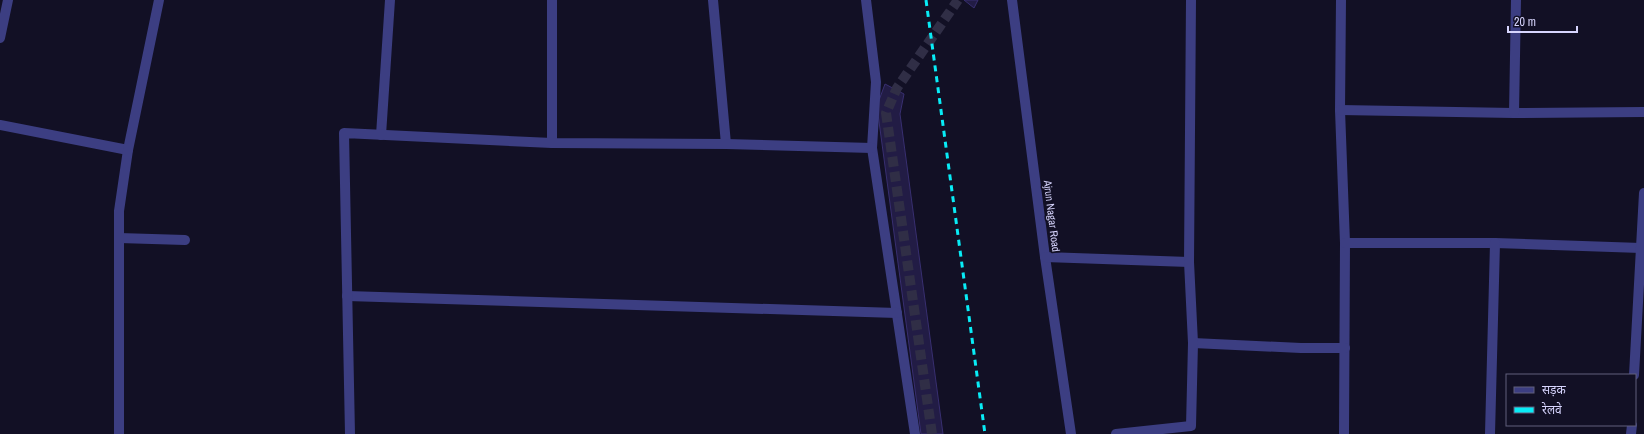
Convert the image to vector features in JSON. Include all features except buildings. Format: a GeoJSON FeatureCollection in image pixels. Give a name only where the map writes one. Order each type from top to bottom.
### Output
{"type":"FeatureCollection","features":[{"type":"Feature","properties":{"kind":"street"},"geometry":{"type":"LineString","coordinates":[[0,38],[8,0]]}},
{"type":"Feature","properties":{"kind":"street"},"geometry":{"type":"LineString","coordinates":[[119,434],[119,211],[128,150],[160,0]]}},
{"type":"Feature","properties":{"kind":"street"},"geometry":{"type":"LineString","coordinates":[[380,135],[390,0]]}},
{"type":"Feature","properties":{"kind":"street"},"geometry":{"type":"LineString","coordinates":[[552,0],[552,143]]}},
{"type":"Feature","properties":{"kind":"street"},"geometry":{"type":"LineString","coordinates":[[712,0],[726,144]]}},
{"type":"Feature","properties":{"kind":"street"},"geometry":{"type":"LineString","coordinates":[[866,0],[876,82],[872,148],[915,434]]}},
{"type":"Feature","properties":{"kind":"street","name":"Ajrun Nagar Road"},"geometry":{"type":"LineString","coordinates":[[1012,0],[1045,257],[1071,434]]}},
{"type":"Feature","properties":{"kind":"street"},"geometry":{"type":"LineString","coordinates":[[1116,434],[1190,426],[1193,343],[1189,262],[1191,0]]}},
{"type":"Feature","properties":{"kind":"street"},"geometry":{"type":"LineString","coordinates":[[1341,0],[1340,110],[1345,243],[1344,434]]}},
{"type":"Feature","properties":{"kind":"street"},"geometry":{"type":"LineString","coordinates":[[1514,113],[1516,0]]}},
{"type":"Feature","properties":{"kind":"street"},"geometry":{"type":"LineString","coordinates":[[1340,110],[1514,113],[1644,112]]}},
{"type":"Feature","properties":{"kind":"street"},"geometry":{"type":"LineString","coordinates":[[0,125],[128,150]]}},
{"type":"Feature","properties":{"kind":"street"},"geometry":{"type":"LineString","coordinates":[[350,434],[344,133],[552,143],[726,144],[872,148]]}},
{"type":"Feature","properties":{"kind":"street"},"geometry":{"type":"LineString","coordinates":[[1634,374],[1644,193]]}},
{"type":"Feature","properties":{"kind":"street"},"geometry":{"type":"LineString","coordinates":[[119,238],[185,240]]}},
{"type":"Feature","properties":{"kind":"street"},"geometry":{"type":"LineString","coordinates":[[1345,243],[1495,243],[1641,248]]}},
{"type":"Feature","properties":{"kind":"street"},"geometry":{"type":"LineString","coordinates":[[1490,434],[1495,243]]}},
{"type":"Feature","properties":{"kind":"street"},"geometry":{"type":"LineString","coordinates":[[1045,257],[1189,262]]}},
{"type":"Feature","properties":{"kind":"street"},"geometry":{"type":"LineString","coordinates":[[347,296],[897,313]]}},
{"type":"Feature","properties":{"kind":"street"},"geometry":{"type":"LineString","coordinates":[[1193,343],[1301,348],[1345,348]]}},
{"type":"Feature","properties":{"kind":"tunnel"},"geometry":{"type":"LineString","coordinates":[[932,434],[886,113],[897,88],[958,0]]}},
{"type":"Feature","properties":{"kind":"railway"},"geometry":{"type":"LineString","coordinates":[[926,0],[985,434]]}}]}
